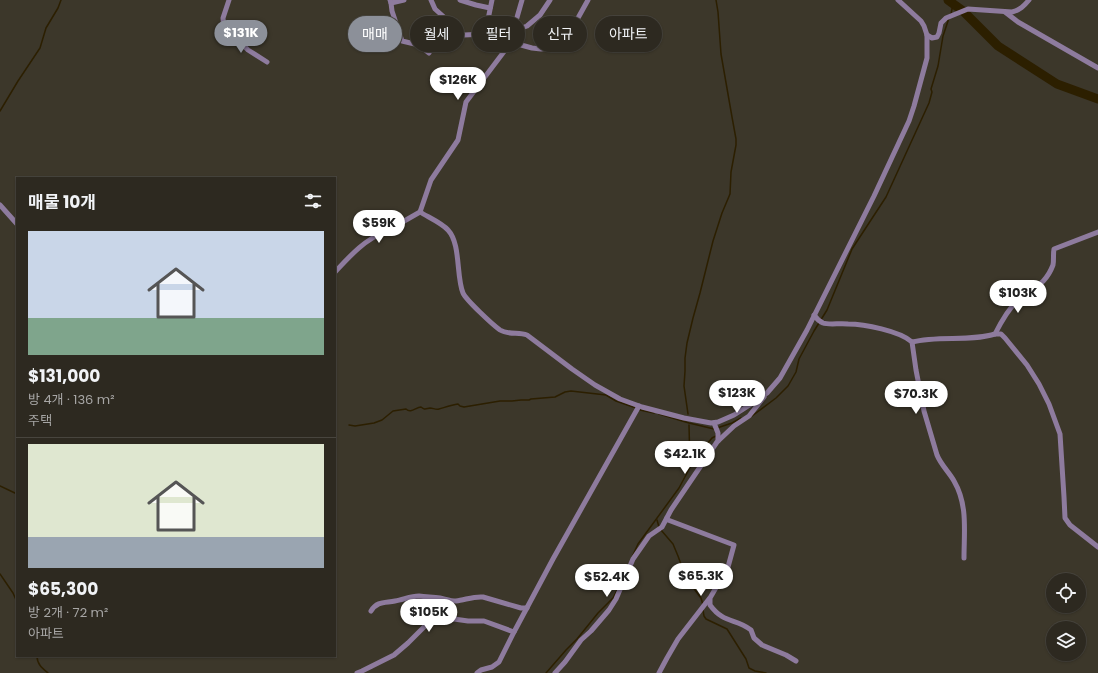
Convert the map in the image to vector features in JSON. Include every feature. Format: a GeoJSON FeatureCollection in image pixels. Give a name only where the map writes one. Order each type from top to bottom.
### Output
{"type":"FeatureCollection","features":[{"type":"Feature","properties":{"kind":"street"},"geometry":{"type":"LineString","coordinates":[[228,0],[223,18],[224,29],[232,34],[248,50],[268,62]]}},
{"type":"Feature","properties":{"kind":"street"},"geometry":{"type":"LineString","coordinates":[[404,0],[391,1],[392,11],[402,42],[419,45],[429,53]]}},
{"type":"Feature","properties":{"kind":"street"},"geometry":{"type":"LineString","coordinates":[[431,0],[434,9],[464,35],[485,34],[492,0]]}},
{"type":"Feature","properties":{"kind":"street"},"geometry":{"type":"LineString","coordinates":[[460,0],[490,8]]}},
{"type":"Feature","properties":{"kind":"street"},"geometry":{"type":"LineString","coordinates":[[518,16],[522,0]]}},
{"type":"Feature","properties":{"kind":"street"},"geometry":{"type":"LineString","coordinates":[[525,27],[540,15],[550,0]]}},
{"type":"Feature","properties":{"kind":"street"},"geometry":{"type":"LineString","coordinates":[[525,46],[541,49],[562,44],[588,0]]}},
{"type":"Feature","properties":{"kind":"street"},"geometry":{"type":"LineString","coordinates":[[555,673],[566,662],[581,640],[609,610],[616,600],[632,560],[649,536],[662,527],[671,510],[717,442],[734,426],[749,416],[760,403],[782,373],[800,343],[874,196],[909,121],[914,106],[927,58],[927,35],[921,21],[898,0]]}},
{"type":"Feature","properties":{"kind":"street"},"geometry":{"type":"LineString","coordinates":[[927,35],[932,38],[937,37],[941,22],[946,18],[968,9],[1012,12],[1018,10],[1029,0]]}},
{"type":"Feature","properties":{"kind":"street"},"geometry":{"type":"LineString","coordinates":[[1004,12],[1018,22],[1098,68]]}},
{"type":"Feature","properties":{"kind":"street"},"geometry":{"type":"LineString","coordinates":[[336,271],[366,242],[420,212],[431,180],[458,140],[466,102],[504,52]]}},
{"type":"Feature","properties":{"kind":"street"},"geometry":{"type":"LineString","coordinates":[[0,205],[16,223]]}},
{"type":"Feature","properties":{"kind":"street"},"geometry":{"type":"LineString","coordinates":[[420,212],[448,230],[452,235],[464,294],[473,305],[500,330],[509,333],[523,333],[527,335],[558,360],[620,399],[639,406],[684,418],[704,423],[714,423],[734,415],[767,393]]}},
{"type":"Feature","properties":{"kind":"street"},"geometry":{"type":"LineString","coordinates":[[996,334],[1017,301],[1045,280],[1052,265],[1054,249],[1098,232]]}},
{"type":"Feature","properties":{"kind":"street"},"geometry":{"type":"LineString","coordinates":[[814,315],[824,324],[852,324],[868,326],[904,336],[912,342],[1001,334],[1027,365],[1039,384],[1049,404],[1060,434],[1065,518],[1070,525],[1098,547]]}},
{"type":"Feature","properties":{"kind":"street"},"geometry":{"type":"LineString","coordinates":[[912,342],[922,404],[936,455],[954,480],[964,508],[964,558]]}},
{"type":"Feature","properties":{"kind":"street"},"geometry":{"type":"LineString","coordinates":[[477,673],[481,670],[492,667],[499,662],[527,608],[639,406]]}},
{"type":"Feature","properties":{"kind":"street"},"geometry":{"type":"LineString","coordinates":[[714,423],[719,438],[717,442]]}},
{"type":"Feature","properties":{"kind":"street"},"geometry":{"type":"LineString","coordinates":[[660,673],[678,640],[710,598],[728,567],[734,545],[668,520],[667,518]]}},
{"type":"Feature","properties":{"kind":"street"},"geometry":{"type":"LineString","coordinates":[[371,611],[374,606],[379,603],[418,596],[455,601],[478,596],[521,608],[527,608]]}},
{"type":"Feature","properties":{"kind":"street"},"geometry":{"type":"LineString","coordinates":[[710,598],[710,605],[718,615],[726,620],[747,627],[751,630],[754,638],[762,645],[796,661]]}},
{"type":"Feature","properties":{"kind":"street"},"geometry":{"type":"LineString","coordinates":[[357,673],[362,672],[394,655],[425,626],[432,621],[439,619],[446,618],[468,621],[484,621],[514,632]]}},
{"type":"Feature","properties":{"kind":"waterway"},"geometry":{"type":"LineString","coordinates":[[0,111],[40,48],[46,28],[61,0]]}},
{"type":"Feature","properties":{"kind":"waterway"},"geometry":{"type":"LineString","coordinates":[[688,414],[684,386],[687,343],[713,241],[730,194],[731,172],[736,145],[721,54],[716,0]]}},
{"type":"Feature","properties":{"kind":"waterway"},"geometry":{"type":"LineString","coordinates":[[948,0],[963,11],[998,46],[1057,84],[1098,99]]}},
{"type":"Feature","properties":{"kind":"waterway"},"geometry":{"type":"LineString","coordinates":[[951,14],[953,4]]}},
{"type":"Feature","properties":{"kind":"waterway"},"geometry":{"type":"LineString","coordinates":[[752,416],[776,398],[788,386],[796,372],[799,359],[827,310],[852,249],[886,197],[929,103],[932,92],[931,89],[938,66],[943,36],[949,18]]}},
{"type":"Feature","properties":{"kind":"waterway"},"geometry":{"type":"LineString","coordinates":[[349,425],[355,426],[374,423],[382,420],[393,411],[406,409],[412,411],[419,407],[424,409],[438,409],[458,404],[464,407],[500,401],[555,397],[571,391],[606,395],[616,401],[636,408]]}},
{"type":"Feature","properties":{"kind":"waterway"},"geometry":{"type":"LineString","coordinates":[[640,410],[654,413]]}},
{"type":"Feature","properties":{"kind":"waterway"},"geometry":{"type":"LineString","coordinates":[[659,414],[714,429],[732,423],[741,418]]}},
{"type":"Feature","properties":{"kind":"waterway"},"geometry":{"type":"LineString","coordinates":[[689,425],[690,465]]}},
{"type":"Feature","properties":{"kind":"waterway"},"geometry":{"type":"LineString","coordinates":[[632,557],[638,544],[679,488],[695,458],[712,438],[716,436]]}},
{"type":"Feature","properties":{"kind":"waterway"},"geometry":{"type":"LineString","coordinates":[[0,486],[16,494]]}},
{"type":"Feature","properties":{"kind":"waterway"},"geometry":{"type":"LineString","coordinates":[[657,520],[659,527]]}},
{"type":"Feature","properties":{"kind":"waterway"},"geometry":{"type":"LineString","coordinates":[[661,530],[673,544],[686,578],[701,598],[703,605]]}},
{"type":"Feature","properties":{"kind":"waterway"},"geometry":{"type":"LineString","coordinates":[[0,574],[16,600]]}},
{"type":"Feature","properties":{"kind":"waterway"},"geometry":{"type":"LineString","coordinates":[[546,673],[613,598],[618,588]]}},
{"type":"Feature","properties":{"kind":"waterway"},"geometry":{"type":"LineString","coordinates":[[703,610],[706,619],[727,629],[746,659],[749,668],[766,673]]}},
{"type":"Feature","properties":{"kind":"waterway"},"geometry":{"type":"LineString","coordinates":[[37,657],[39,664],[48,673]]}}]}
